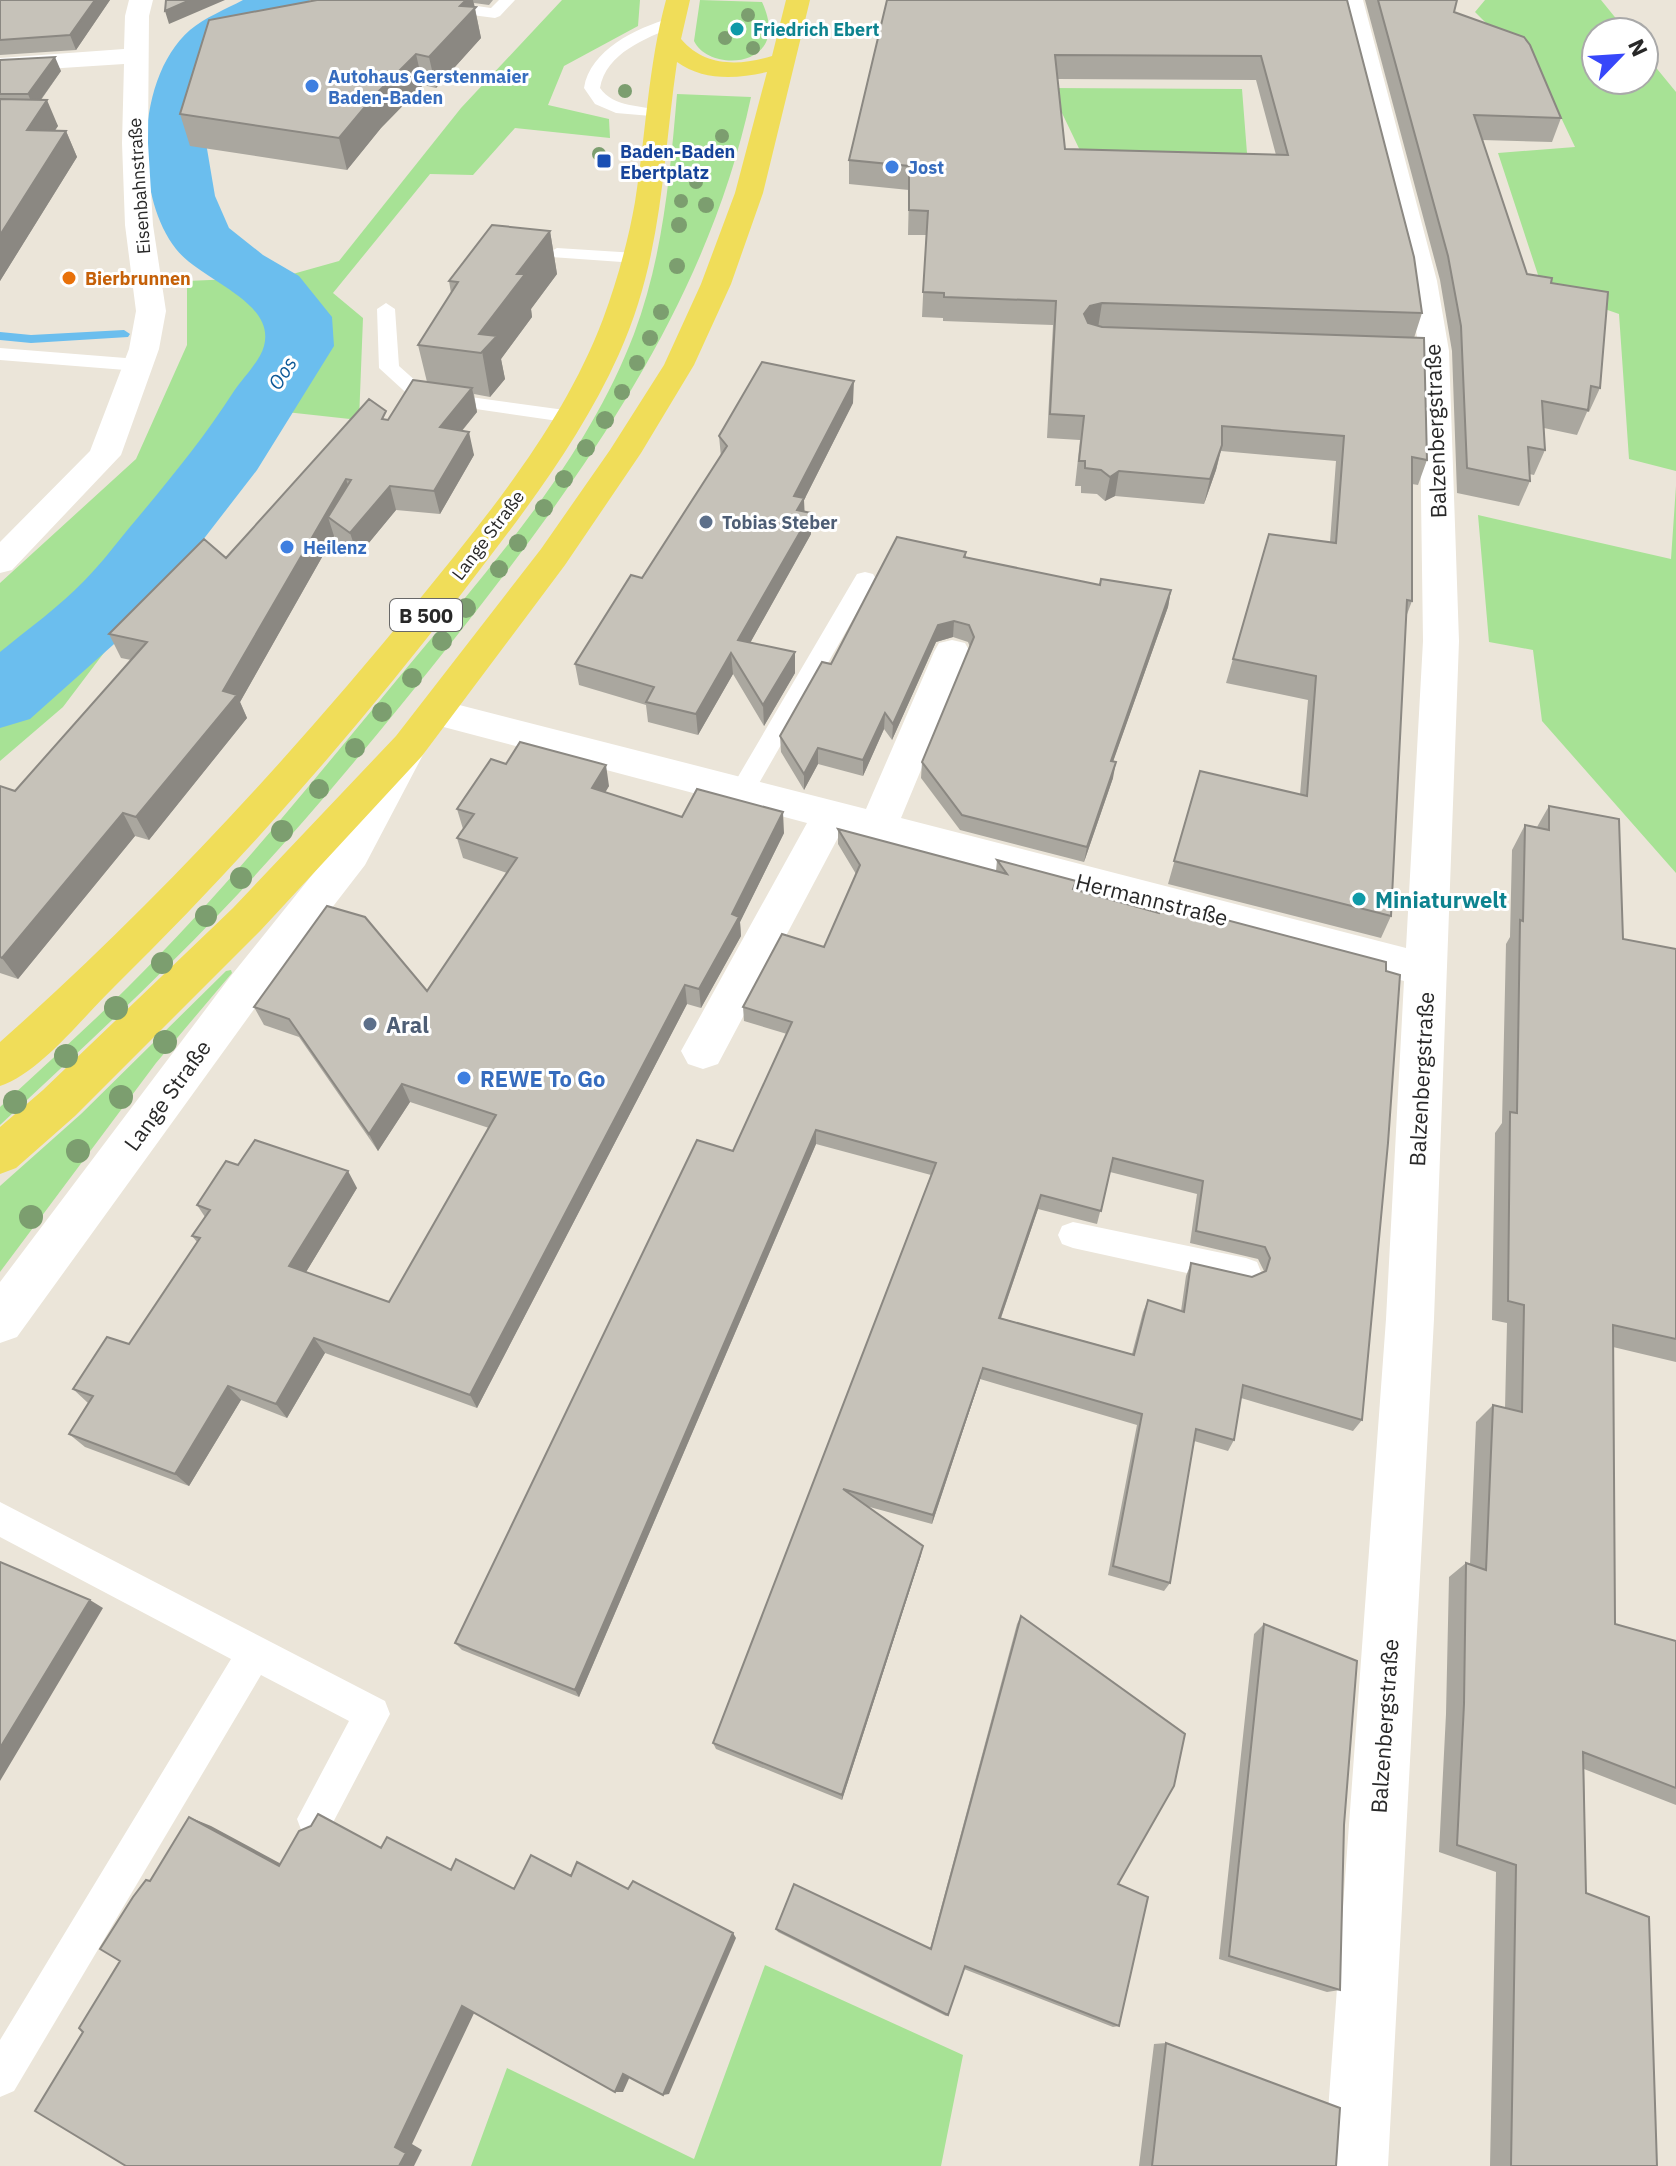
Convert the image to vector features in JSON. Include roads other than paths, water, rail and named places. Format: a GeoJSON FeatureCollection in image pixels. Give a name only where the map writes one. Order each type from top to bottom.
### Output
{"type":"FeatureCollection","features":[{"type":"Feature","properties":{"kind":"main road","name":"Lange Straße"},"geometry":{"type":"LineString","coordinates":[[0,1154],[59,1103],[247,919],[409,746],[553,557],[625,453],[679,365],[716,284],[749,193],[796,2]]}},
{"type":"Feature","properties":{"kind":"main road","name":"Lange Straße"},"geometry":{"type":"LineString","coordinates":[[0,1068],[132,944],[277,791],[368,688],[528,482],[572,417],[605,350],[636,258],[650,197],[657,114],[672,21]]}},
{"type":"Feature","properties":{"kind":"main road"},"geometry":{"type":"LineString","coordinates":[[672,21],[680,56],[709,68],[758,67],[783,60]]}},
{"type":"Feature","properties":{"kind":"street","name":"Eisenbahnstraße"},"geometry":{"type":"LineString","coordinates":[[0,562],[105,455],[144,349],[151,311],[139,225],[134,120],[141,0]]}},
{"type":"Feature","properties":{"kind":"street","name":"Balzenbergstraße"},"geometry":{"type":"LineString","coordinates":[[1351,0],[1423,281],[1419,350],[1441,641],[1410,1319],[1356,2166]]}},
{"type":"Feature","properties":{"kind":"street"},"geometry":{"type":"LineString","coordinates":[[0,65],[136,56]]}},
{"type":"Feature","properties":{"kind":"street"},"geometry":{"type":"LineString","coordinates":[[877,829],[952,652]]}},
{"type":"Feature","properties":{"kind":"street","name":"Hermannstraße"},"geometry":{"type":"LineString","coordinates":[[436,712],[1427,970]]}},
{"type":"Feature","properties":{"kind":"street","name":"Lange Straße"},"geometry":{"type":"LineString","coordinates":[[0,1321],[245,989],[351,854],[409,746]]}},
{"type":"Feature","properties":{"kind":"street"},"geometry":{"type":"LineString","coordinates":[[703,1051],[830,817]]}},
{"type":"Feature","properties":{"kind":"lane"},"geometry":{"type":"LineString","coordinates":[[417,3],[495,13],[507,0]]}},
{"type":"Feature","properties":{"kind":"lane"},"geometry":{"type":"LineString","coordinates":[[657,114],[618,108],[592,92],[591,84],[595,68],[603,59],[646,31],[672,21]]}},
{"type":"Feature","properties":{"kind":"lane"},"geometry":{"type":"LineString","coordinates":[[557,253],[636,258]]}},
{"type":"Feature","properties":{"kind":"lane"},"geometry":{"type":"LineString","coordinates":[[386,309],[389,368],[421,396],[572,417]]}},
{"type":"Feature","properties":{"kind":"lane"},"geometry":{"type":"LineString","coordinates":[[0,354],[138,365]]}},
{"type":"Feature","properties":{"kind":"lane"},"geometry":{"type":"LineString","coordinates":[[741,793],[865,579]]}},
{"type":"Feature","properties":{"kind":"lane"},"geometry":{"type":"LineString","coordinates":[[1073,1235],[1246,1272]]}},
{"type":"Feature","properties":{"kind":"lane"},"geometry":{"type":"LineString","coordinates":[[0,1519],[372,1714],[315,1819]]}},
{"type":"Feature","properties":{"kind":"lane"},"geometry":{"type":"LineString","coordinates":[[0,2077],[256,1651]]}},
{"type":"Feature","properties":{"kind":"waterway","name":"Oos"},"geometry":{"type":"LineString","coordinates":[[0,698],[112,601],[231,454],[299,346],[298,317],[275,290],[239,269],[201,238],[183,196],[175,137],[190,69],[210,42],[283,0]]}},
{"type":"Feature","properties":{"kind":"waterway"},"geometry":{"type":"LineString","coordinates":[[0,336],[31,339],[124,334]]}},
{"type":"Feature","properties":{"kind":"place","name":"Friedrich Ebert"},"geometry":{"type":"Point","coordinates":[737,29]}},
{"type":"Feature","properties":{"kind":"place","name":"Autohaus Gerstenmaier Baden-Baden"},"geometry":{"type":"Point","coordinates":[312,86]}},
{"type":"Feature","properties":{"kind":"place","name":"Baden-Baden Ebertplatz"},"geometry":{"type":"Point","coordinates":[604,161]}},
{"type":"Feature","properties":{"kind":"place","name":"Jost"},"geometry":{"type":"Point","coordinates":[892,167]}},
{"type":"Feature","properties":{"kind":"place","name":"Bierbrunnen"},"geometry":{"type":"Point","coordinates":[69,278]}},
{"type":"Feature","properties":{"kind":"place","name":"Tobias Steber"},"geometry":{"type":"Point","coordinates":[706,522]}},
{"type":"Feature","properties":{"kind":"place","name":"Heilenz"},"geometry":{"type":"Point","coordinates":[287,547]}},
{"type":"Feature","properties":{"kind":"place","name":"Miniaturwelt"},"geometry":{"type":"Point","coordinates":[1359,899]}},
{"type":"Feature","properties":{"kind":"place","name":"Aral"},"geometry":{"type":"Point","coordinates":[370,1024]}},
{"type":"Feature","properties":{"kind":"place","name":"REWE To Go"},"geometry":{"type":"Point","coordinates":[464,1078]}}]}
